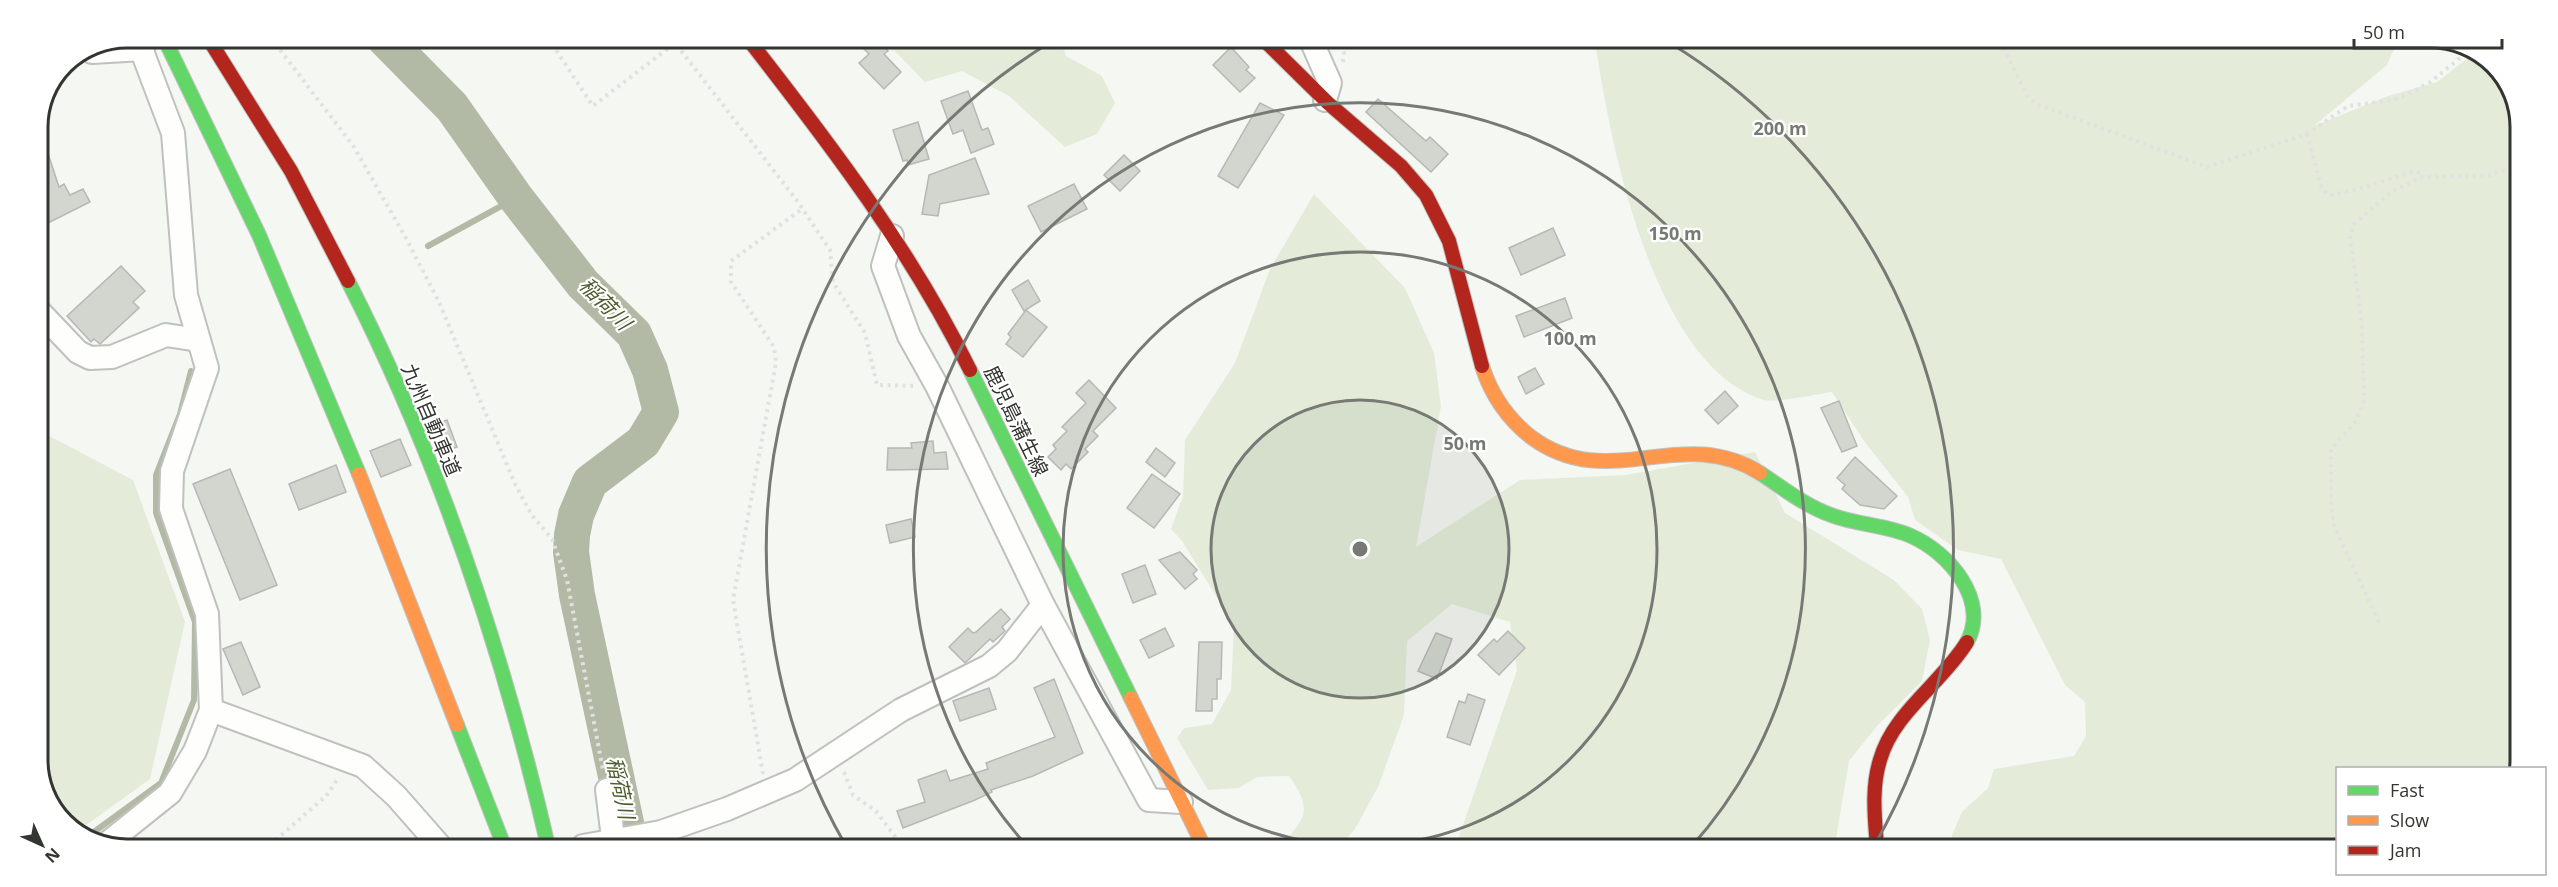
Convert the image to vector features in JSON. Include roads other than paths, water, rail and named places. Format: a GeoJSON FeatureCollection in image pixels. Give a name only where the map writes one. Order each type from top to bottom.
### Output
{"type":"FeatureCollection","features":[{"type":"Feature","properties":{"kind":"main road"},"geometry":{"type":"LineString","coordinates":[[169,48],[208,123],[302,333],[501,839]]}},
{"type":"Feature","properties":{"kind":"main road","name":"九州自動車道"},"geometry":{"type":"LineString","coordinates":[[214,48],[263,124],[316,216],[423,447],[475,584],[513,699],[546,839]]}},
{"type":"Feature","properties":{"kind":"main road","name":"鹿児島蒲生線"},"geometry":{"type":"LineString","coordinates":[[755,48],[839,156],[892,236],[965,361],[1200,839]]}},
{"type":"Feature","properties":{"kind":"main road"},"geometry":{"type":"LineString","coordinates":[[1272,48],[1325,100],[1419,184],[1437,212],[1458,268],[1481,368],[1500,406],[1527,436],[1570,460],[1607,464],[1706,453],[1724,455],[1738,461],[1794,498],[1822,512],[1845,521],[1903,531],[1926,544],[1966,587],[1973,604],[1974,624],[1966,646],[1895,727],[1875,772],[1876,839]]}},
{"type":"Feature","properties":{"kind":"street"},"geometry":{"type":"LineString","coordinates":[[114,837],[170,793],[195,751],[211,710],[207,614],[171,509],[172,471],[207,368],[186,295],[172,133],[141,48]]}},
{"type":"Feature","properties":{"kind":"street"},"geometry":{"type":"LineString","coordinates":[[1315,48],[1330,83],[1325,100]]}},
{"type":"Feature","properties":{"kind":"street"},"geometry":{"type":"LineString","coordinates":[[892,236],[883,266],[909,336],[937,386],[1043,605],[1149,800],[1181,802]]}},
{"type":"Feature","properties":{"kind":"street"},"geometry":{"type":"LineString","coordinates":[[48,320],[78,352],[90,358],[112,357],[166,335],[198,340]]}},
{"type":"Feature","properties":{"kind":"street"},"geometry":{"type":"LineString","coordinates":[[633,839],[661,832],[727,809],[795,780],[837,755],[901,711],[989,666],[1007,651],[1043,605]]}},
{"type":"Feature","properties":{"kind":"street"},"geometry":{"type":"LineString","coordinates":[[211,710],[363,766],[396,796],[434,839]]}},
{"type":"Feature","properties":{"kind":"street"},"geometry":{"type":"LineString","coordinates":[[607,790],[612,839]]}},
{"type":"Feature","properties":{"kind":"waterway","name":"稲荷川"},"geometry":{"type":"LineString","coordinates":[[394,48],[452,107],[516,198],[583,284],[634,334],[650,370],[661,412],[643,442],[590,482],[576,515],[571,552],[577,595],[629,839]]}},
{"type":"Feature","properties":{"kind":"waterway"},"geometry":{"type":"LineString","coordinates":[[428,246],[516,198]]}},
{"type":"Feature","properties":{"kind":"waterway"},"geometry":{"type":"LineString","coordinates":[[94,832],[161,783],[194,700],[195,622],[156,513],[156,475],[180,414],[191,371]]}}]}
